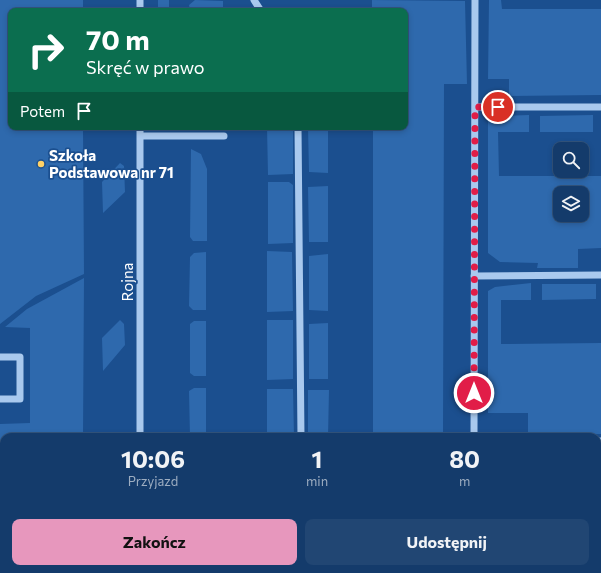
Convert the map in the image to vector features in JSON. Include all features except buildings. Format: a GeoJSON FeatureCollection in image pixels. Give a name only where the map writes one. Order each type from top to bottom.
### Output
{"type":"FeatureCollection","features":[{"type":"Feature","properties":{"kind":"street"},"geometry":{"type":"LineString","coordinates":[[474,433],[475,0]]}},
{"type":"Feature","properties":{"kind":"street"},"geometry":{"type":"LineString","coordinates":[[475,107],[601,107]]}},
{"type":"Feature","properties":{"kind":"street","name":"Rojna"},"geometry":{"type":"LineString","coordinates":[[140,130],[140,433]]}},
{"type":"Feature","properties":{"kind":"street"},"geometry":{"type":"LineString","coordinates":[[298,130],[300,433]]}},
{"type":"Feature","properties":{"kind":"street"},"geometry":{"type":"LineString","coordinates":[[140,136],[224,136]]}},
{"type":"Feature","properties":{"kind":"street"},"geometry":{"type":"LineString","coordinates":[[474,276],[601,276]]}},
{"type":"Feature","properties":{"kind":"street"},"geometry":{"type":"LineString","coordinates":[[0,357],[20,358],[20,399],[0,399]]}},
{"type":"Feature","properties":{"kind":"shaded area","name":"Szkoła Podstawowa nr 71"},"geometry":{"type":"Polygon","coordinates":[[[0,0],[83,0],[83,8],[8,8],[8,130],[83,130],[84,274],[36,296],[0,324],[0,0]]]}},
{"type":"Feature","properties":{"kind":"shaded area"},"geometry":{"type":"Polygon","coordinates":[[[158,0],[169,0],[169,8],[158,7],[158,0]]]}},
{"type":"Feature","properties":{"kind":"shaded area"},"geometry":{"type":"Polygon","coordinates":[[[195,0],[223,1],[223,8],[190,8],[189,5],[195,0]]]}},
{"type":"Feature","properties":{"kind":"shaded area"},"geometry":{"type":"Polygon","coordinates":[[[372,0],[465,1],[467,84],[444,84],[443,433],[373,433],[373,130],[408,130],[408,8],[372,8],[372,0]]]}},
{"type":"Feature","properties":{"kind":"shaded area"},"geometry":{"type":"Polygon","coordinates":[[[489,0],[501,0],[502,9],[601,9],[601,95],[509,96],[509,79],[488,79],[489,0]]]}},
{"type":"Feature","properties":{"kind":"shaded area"},"geometry":{"type":"Polygon","coordinates":[[[529,115],[529,132],[498,132],[499,176],[589,178],[589,176],[601,176],[601,248],[578,249],[578,268],[537,268],[538,263],[500,262],[488,253],[488,121],[496,116],[529,115]]]}},
{"type":"Feature","properties":{"kind":"shaded area"},"geometry":{"type":"Polygon","coordinates":[[[593,115],[593,132],[540,132],[540,116],[593,115]]]}},
{"type":"Feature","properties":{"kind":"shaded area"},"geometry":{"type":"Polygon","coordinates":[[[267,130],[293,130],[293,174],[268,175],[267,130]]]}},
{"type":"Feature","properties":{"kind":"shaded area"},"geometry":{"type":"Polygon","coordinates":[[[308,130],[328,130],[328,173],[309,172],[308,130]]]}},
{"type":"Feature","properties":{"kind":"shaded area"},"geometry":{"type":"Polygon","coordinates":[[[191,149],[201,154],[207,169],[207,241],[193,241],[190,237],[191,149]]]}},
{"type":"Feature","properties":{"kind":"shaded area"},"geometry":{"type":"Polygon","coordinates":[[[120,163],[124,166],[125,192],[103,213],[102,182],[120,163]]]}},
{"type":"Feature","properties":{"kind":"shaded area"},"geometry":{"type":"Polygon","coordinates":[[[268,182],[289,182],[293,185],[293,243],[268,244],[268,182]]]}},
{"type":"Feature","properties":{"kind":"shaded area"},"geometry":{"type":"Polygon","coordinates":[[[328,186],[328,242],[309,242],[308,187],[328,186]]]}},
{"type":"Feature","properties":{"kind":"shaded area"},"geometry":{"type":"Polygon","coordinates":[[[267,251],[292,252],[293,311],[267,312],[267,251]]]}},
{"type":"Feature","properties":{"kind":"shaded area"},"geometry":{"type":"Polygon","coordinates":[[[206,252],[206,310],[193,310],[189,306],[190,257],[194,253],[206,252]]]}},
{"type":"Feature","properties":{"kind":"shaded area"},"geometry":{"type":"Polygon","coordinates":[[[328,254],[328,311],[309,310],[309,256],[328,254]]]}},
{"type":"Feature","properties":{"kind":"shaded area"},"geometry":{"type":"Polygon","coordinates":[[[84,278],[83,433],[0,433],[0,424],[30,423],[30,328],[5,327],[27,309],[84,278]]]}},
{"type":"Feature","properties":{"kind":"shaded area"},"geometry":{"type":"Polygon","coordinates":[[[531,283],[531,300],[501,300],[501,344],[601,343],[601,433],[528,433],[528,413],[488,413],[488,291],[495,287],[531,283]]]}},
{"type":"Feature","properties":{"kind":"shaded area"},"geometry":{"type":"Polygon","coordinates":[[[542,284],[596,284],[596,299],[542,300],[542,284]]]}},
{"type":"Feature","properties":{"kind":"shaded area"},"geometry":{"type":"Polygon","coordinates":[[[120,320],[124,324],[125,345],[103,371],[102,338],[120,320]]]}},
{"type":"Feature","properties":{"kind":"shaded area"},"geometry":{"type":"Polygon","coordinates":[[[267,320],[293,320],[293,379],[267,380],[267,320]]]}},
{"type":"Feature","properties":{"kind":"shaded area"},"geometry":{"type":"Polygon","coordinates":[[[194,321],[206,321],[206,376],[194,376],[190,373],[190,324],[194,321]]]}},
{"type":"Feature","properties":{"kind":"shaded area"},"geometry":{"type":"Polygon","coordinates":[[[328,323],[328,379],[309,379],[309,324],[328,323]]]}},
{"type":"Feature","properties":{"kind":"shaded area"},"geometry":{"type":"Polygon","coordinates":[[[194,388],[206,388],[206,433],[190,433],[189,391],[194,388]]]}},
{"type":"Feature","properties":{"kind":"shaded area"},"geometry":{"type":"Polygon","coordinates":[[[267,389],[293,389],[294,433],[267,433],[267,389]]]}},
{"type":"Feature","properties":{"kind":"shaded area"},"geometry":{"type":"Polygon","coordinates":[[[308,390],[329,390],[328,433],[308,433],[308,390]]]}},
{"type":"Feature","properties":{"kind":"place","name":"Szkoła Podstawowa nr 71"},"geometry":{"type":"Point","coordinates":[41,164]}},
{"type":"Feature","properties":{"kind":"route"},"geometry":{"type":"LineString","coordinates":[[474,393],[475,107],[498,107]]}}]}
